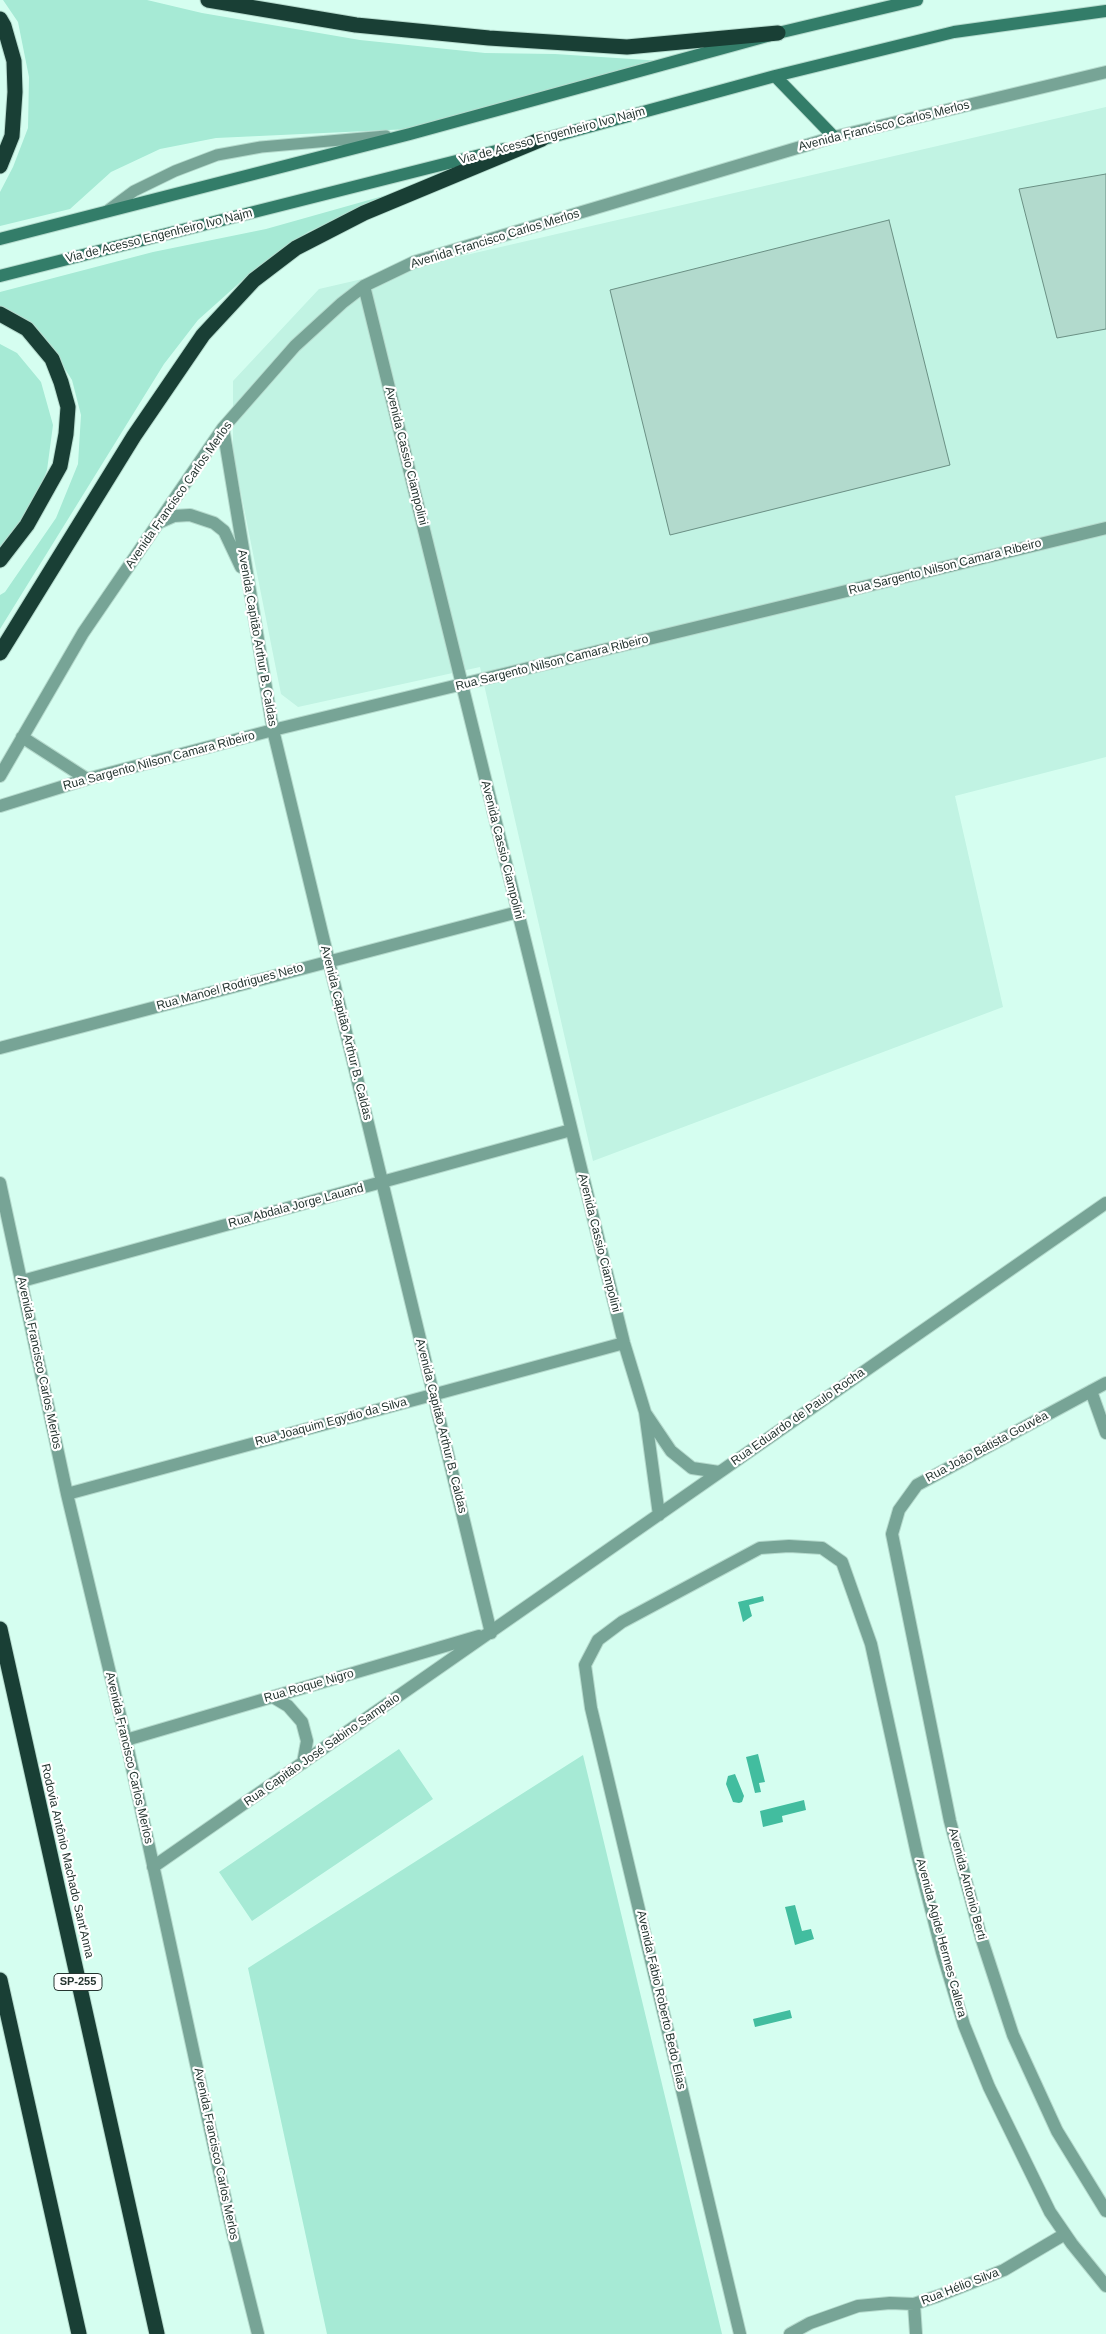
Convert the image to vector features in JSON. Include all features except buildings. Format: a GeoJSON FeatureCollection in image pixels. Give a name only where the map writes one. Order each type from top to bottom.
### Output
{"type":"FeatureCollection","features":[{"type":"Feature","properties":{"kind":"highway"},"geometry":{"type":"LineString","coordinates":[[208,0],[356,25],[488,38],[627,47],[778,33]]}},
{"type":"Feature","properties":{"kind":"highway"},"geometry":{"type":"LineString","coordinates":[[0,19],[4,26],[14,61],[15,92],[12,136],[0,166]]}},
{"type":"Feature","properties":{"kind":"highway"},"geometry":{"type":"LineString","coordinates":[[0,653],[134,436],[192,350],[203,335],[254,280],[296,248],[364,213],[542,139]]}},
{"type":"Feature","properties":{"kind":"highway"},"geometry":{"type":"LineString","coordinates":[[0,314],[28,329],[52,359],[68,407],[66,434],[60,466],[27,525],[0,560]]}},
{"type":"Feature","properties":{"kind":"highway","name":"Rodovia Antônio Machado Sant'Anna"},"geometry":{"type":"LineString","coordinates":[[0,1629],[157,2334]]}},
{"type":"Feature","properties":{"kind":"highway"},"geometry":{"type":"LineString","coordinates":[[0,1980],[79,2334]]}},
{"type":"Feature","properties":{"kind":"main road"},"geometry":{"type":"LineString","coordinates":[[0,239],[410,134],[778,33],[917,0]]}},
{"type":"Feature","properties":{"kind":"main road","name":"Via de Acesso Engenheiro Ivo Najm"},"geometry":{"type":"LineString","coordinates":[[0,276],[542,139],[775,76],[954,32],[1106,11]]}},
{"type":"Feature","properties":{"kind":"main road"},"geometry":{"type":"LineString","coordinates":[[775,76],[834,137]]}},
{"type":"Feature","properties":{"kind":"street","name":"Avenida Francisco Carlos Merlos"},"geometry":{"type":"LineString","coordinates":[[0,776],[83,633],[223,428],[295,346],[342,303],[364,286],[414,262],[834,137],[1106,72]]}},
{"type":"Feature","properties":{"kind":"street","name":"Avenida Cassio Ciampolini"},"geometry":{"type":"LineString","coordinates":[[364,286],[624,1343],[645,1412]]}},
{"type":"Feature","properties":{"kind":"street","name":"Avenida Capitão Arthur B. Caldas"},"geometry":{"type":"LineString","coordinates":[[223,428],[273,730],[491,1633]]}},
{"type":"Feature","properties":{"kind":"street"},"geometry":{"type":"LineString","coordinates":[[158,523],[174,516],[190,515],[214,523],[224,531],[246,576]]}},
{"type":"Feature","properties":{"kind":"street","name":"Rua Sargento Nilson Camara Ribeiro"},"geometry":{"type":"LineString","coordinates":[[0,806],[87,778],[273,730],[1106,528]]}},
{"type":"Feature","properties":{"kind":"street"},"geometry":{"type":"LineString","coordinates":[[22,737],[87,778]]}},
{"type":"Feature","properties":{"kind":"street","name":"Rua Manoel Rodrigues Neto"},"geometry":{"type":"LineString","coordinates":[[0,1048],[518,912]]}},
{"type":"Feature","properties":{"kind":"street","name":"Rua Abdala Jorge Lauand"},"geometry":{"type":"LineString","coordinates":[[22,1282],[571,1130]]}},
{"type":"Feature","properties":{"kind":"street","name":"Avenida Francisco Carlos Merlos"},"geometry":{"type":"LineString","coordinates":[[0,1183],[67,1494],[126,1740],[232,2230],[258,2334]]}},
{"type":"Feature","properties":{"kind":"street","name":"Rua Eduardo de Paulo Rocha"},"geometry":{"type":"LineString","coordinates":[[491,1633],[1106,1203]]}},
{"type":"Feature","properties":{"kind":"street","name":"Rua Joaquim Egydio da Silva"},"geometry":{"type":"LineString","coordinates":[[67,1494],[624,1343]]}},
{"type":"Feature","properties":{"kind":"street","name":"Rua João Batista Gouvêa"},"geometry":{"type":"LineString","coordinates":[[892,1534],[899,1510],[917,1485],[1106,1383]]}},
{"type":"Feature","properties":{"kind":"street"},"geometry":{"type":"LineString","coordinates":[[1091,1392],[1106,1433]]}},
{"type":"Feature","properties":{"kind":"street"},"geometry":{"type":"LineString","coordinates":[[645,1412],[671,1451],[678,1457],[692,1468],[719,1472]]}},
{"type":"Feature","properties":{"kind":"street"},"geometry":{"type":"LineString","coordinates":[[645,1412],[659,1515]]}},
{"type":"Feature","properties":{"kind":"street","name":"Avenida Antonio Berti"},"geometry":{"type":"LineString","coordinates":[[892,1534],[950,1821],[981,1937],[1014,2035],[1053,2123],[1106,2211]]}},
{"type":"Feature","properties":{"kind":"street","name":"Avenida Fábio Roberto Bedo Elias"},"geometry":{"type":"LineString","coordinates":[[740,2334],[591,1708],[585,1665],[598,1640],[622,1622],[760,1548],[789,1546],[822,1548],[842,1562]]}},
{"type":"Feature","properties":{"kind":"street","name":"Avenida Agide Hermes Callera"},"geometry":{"type":"LineString","coordinates":[[842,1562],[871,1644],[918,1854],[942,1952],[964,2024],[989,2087],[1050,2212],[1106,2286]]}},
{"type":"Feature","properties":{"kind":"street","name":"Rua Roque Nigro"},"geometry":{"type":"LineString","coordinates":[[126,1740],[491,1633]]}},
{"type":"Feature","properties":{"kind":"street","name":"Rua Capitão José Sabino Sampaio"},"geometry":{"type":"LineString","coordinates":[[154,1867],[491,1633]]}},
{"type":"Feature","properties":{"kind":"street"},"geometry":{"type":"LineString","coordinates":[[273,1697],[288,1706],[302,1722],[307,1741],[303,1763]]}},
{"type":"Feature","properties":{"kind":"street","name":"Rua Hélio Silva"},"geometry":{"type":"LineString","coordinates":[[790,2334],[810,2323],[858,2306],[890,2303],[914,2304],[1004,2270],[1065,2234]]}},
{"type":"Feature","properties":{"kind":"street"},"geometry":{"type":"LineString","coordinates":[[914,2304],[916,2334]]}},
{"type":"Feature","properties":{"kind":"lane"},"geometry":{"type":"LineString","coordinates":[[106,212],[134,191],[175,171],[217,155],[261,147],[410,134]]}},
{"type":"Feature","properties":{"kind":"shaded area"},"geometry":{"type":"Polygon","coordinates":[[[3,0],[147,0],[202,13],[360,40],[485,53],[555,54],[693,63],[519,101],[410,129],[216,138],[160,149],[111,172],[70,209],[0,226],[0,192],[13,167],[28,128],[29,77],[18,22],[3,0]]]}},
{"type":"Feature","properties":{"kind":"shaded area"},"geometry":{"type":"Polygon","coordinates":[[[1106,107],[1106,757],[955,796],[1003,1007],[593,1161],[480,667],[298,707],[281,694],[233,453],[233,381],[319,289],[1106,107]]]}},
{"type":"Feature","properties":{"kind":"shaded area"},"geometry":{"type":"Polygon","coordinates":[[[401,191],[308,232],[255,269],[198,320],[164,364],[0,629],[0,595],[5,592],[56,518],[78,464],[81,415],[72,380],[52,349],[0,313],[0,292],[153,252],[266,229],[401,191]]]}},
{"type":"Feature","properties":{"kind":"shaded area"},"geometry":{"type":"Polygon","coordinates":[[[0,344],[17,353],[41,382],[53,425],[47,470],[33,508],[0,547],[0,344]]]}},
{"type":"Feature","properties":{"kind":"shaded area"},"geometry":{"type":"Polygon","coordinates":[[[763,1596],[764,1601],[749,1605],[752,1616],[743,1622],[738,1602],[763,1596]]]}},
{"type":"Feature","properties":{"kind":"shaded area"},"geometry":{"type":"Polygon","coordinates":[[[399,1749],[433,1799],[252,1921],[219,1872],[399,1749]]]}},
{"type":"Feature","properties":{"kind":"shaded area"},"geometry":{"type":"Polygon","coordinates":[[[758,1754],[765,1782],[759,1783],[761,1792],[755,1793],[746,1757],[758,1754]]]}},
{"type":"Feature","properties":{"kind":"shaded area"},"geometry":{"type":"Polygon","coordinates":[[[583,1755],[722,2334],[327,2334],[248,1968],[583,1755]]]}},
{"type":"Feature","properties":{"kind":"shaded area"},"geometry":{"type":"Polygon","coordinates":[[[735,1774],[744,1796],[742,1802],[739,1803],[733,1802],[726,1784],[728,1776],[735,1774]]]}},
{"type":"Feature","properties":{"kind":"shaded area"},"geometry":{"type":"Polygon","coordinates":[[[804,1800],[806,1810],[782,1816],[783,1822],[763,1827],[760,1811],[804,1800]]]}},
{"type":"Feature","properties":{"kind":"shaded area"},"geometry":{"type":"Polygon","coordinates":[[[795,1905],[802,1931],[811,1929],[814,1939],[795,1945],[785,1907],[795,1905]]]}},
{"type":"Feature","properties":{"kind":"shaded area"},"geometry":{"type":"Polygon","coordinates":[[[790,2010],[792,2018],[755,2027],[753,2019],[790,2010]]]}}]}
